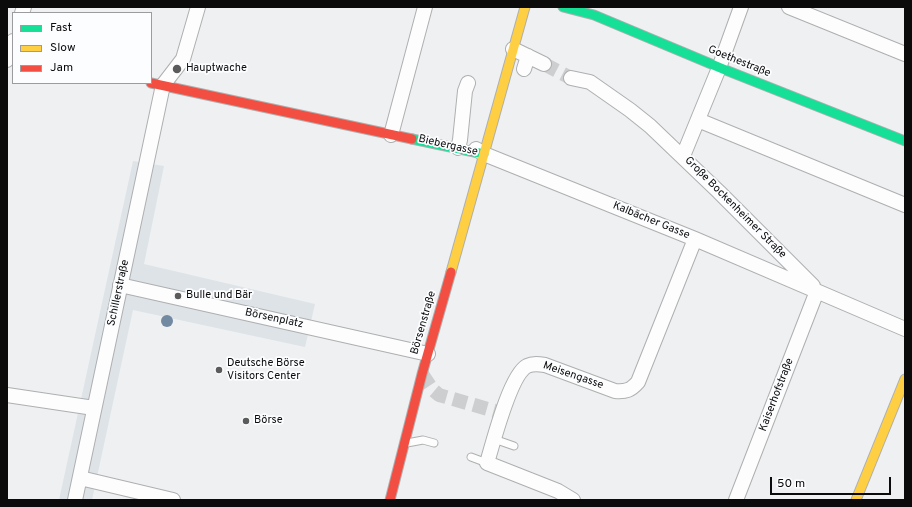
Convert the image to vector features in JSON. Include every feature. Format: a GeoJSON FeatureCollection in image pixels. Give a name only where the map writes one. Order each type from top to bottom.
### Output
{"type":"FeatureCollection","features":[{"type":"Feature","properties":{"kind":"main road","name":"Börsenstraße"},"geometry":{"type":"LineString","coordinates":[[390,500],[428,354],[525,7]]}},
{"type":"Feature","properties":{"kind":"main road","name":"Goethestraße"},"geometry":{"type":"LineString","coordinates":[[564,7],[594,15],[719,68],[905,141]]}},
{"type":"Feature","properties":{"kind":"main road"},"geometry":{"type":"LineString","coordinates":[[856,500],[905,379]]}},
{"type":"Feature","properties":{"kind":"street"},"geometry":{"type":"LineString","coordinates":[[160,83],[183,59],[198,7]]}},
{"type":"Feature","properties":{"kind":"street"},"geometry":{"type":"LineString","coordinates":[[392,131],[425,7]]}},
{"type":"Feature","properties":{"kind":"street"},"geometry":{"type":"LineString","coordinates":[[683,156],[719,68],[741,7]]}},
{"type":"Feature","properties":{"kind":"street"},"geometry":{"type":"LineString","coordinates":[[789,7],[905,54]]}},
{"type":"Feature","properties":{"kind":"street"},"geometry":{"type":"LineString","coordinates":[[513,49],[526,63],[544,64]]}},
{"type":"Feature","properties":{"kind":"street","name":"Große Bockenheimer Straße"},"geometry":{"type":"LineString","coordinates":[[571,78],[590,82],[650,126],[683,156],[817,290],[905,329]]}},
{"type":"Feature","properties":{"kind":"street","name":"Biebergasse"},"geometry":{"type":"LineString","coordinates":[[160,83],[392,131],[413,131],[459,145],[464,143],[484,154]]}},
{"type":"Feature","properties":{"kind":"street","name":"Schillerstraße"},"geometry":{"type":"LineString","coordinates":[[75,500],[160,83]]}},
{"type":"Feature","properties":{"kind":"street"},"geometry":{"type":"LineString","coordinates":[[459,145],[465,91],[468,83]]}},
{"type":"Feature","properties":{"kind":"street"},"geometry":{"type":"LineString","coordinates":[[698,120],[905,205]]}},
{"type":"Feature","properties":{"kind":"street","name":"Kalbächer Gasse"},"geometry":{"type":"LineString","coordinates":[[484,154],[817,290]]}},
{"type":"Feature","properties":{"kind":"street","name":"Meisengasse"},"geometry":{"type":"LineString","coordinates":[[486,463],[516,378],[520,371],[527,366],[535,364],[545,365],[615,391],[626,392],[633,388],[638,382],[695,239]]}},
{"type":"Feature","properties":{"kind":"street","name":"Börsenplatz"},"geometry":{"type":"LineString","coordinates":[[120,285],[428,354]]}},
{"type":"Feature","properties":{"kind":"street","name":"Kaiserhofstraße"},"geometry":{"type":"LineString","coordinates":[[736,500],[817,290]]}},
{"type":"Feature","properties":{"kind":"street"},"geometry":{"type":"LineString","coordinates":[[7,395],[94,408]]}},
{"type":"Feature","properties":{"kind":"street"},"geometry":{"type":"LineString","coordinates":[[486,463],[558,491],[573,500]]}},
{"type":"Feature","properties":{"kind":"street"},"geometry":{"type":"LineString","coordinates":[[80,478],[173,500]]}},
{"type":"Feature","properties":{"kind":"lane"},"geometry":{"type":"LineString","coordinates":[[494,439],[514,446]]}},
{"type":"Feature","properties":{"kind":"lane"},"geometry":{"type":"LineString","coordinates":[[405,444],[423,440],[434,443]]}},
{"type":"Feature","properties":{"kind":"lane"},"geometry":{"type":"LineString","coordinates":[[471,456],[486,463]]}},
{"type":"Feature","properties":{"kind":"shaded area"},"geometry":{"type":"Polygon","coordinates":[[[133,161],[164,166],[144,264],[315,304],[305,347],[133,310],[92,500],[59,500],[133,161]]]}},
{"type":"Feature","properties":{"kind":"tunnel"},"geometry":{"type":"LineString","coordinates":[[544,64],[571,78]]}},
{"type":"Feature","properties":{"kind":"tunnel"},"geometry":{"type":"LineString","coordinates":[[422,374],[432,389],[439,395],[502,413]]}},
{"type":"Feature","properties":{"kind":"traffic: fast"},"geometry":{"type":"LineString","coordinates":[[563,7],[594,15],[723,69],[905,141]]}},
{"type":"Feature","properties":{"kind":"traffic: fast"},"geometry":{"type":"LineString","coordinates":[[412,139],[484,154]]}},
{"type":"Feature","properties":{"kind":"traffic: slow"},"geometry":{"type":"LineString","coordinates":[[451,272],[525,7]]}},
{"type":"Feature","properties":{"kind":"traffic: slow"},"geometry":{"type":"LineString","coordinates":[[856,500],[905,379]]}},
{"type":"Feature","properties":{"kind":"traffic: jam"},"geometry":{"type":"LineString","coordinates":[[152,83],[412,139]]}},
{"type":"Feature","properties":{"kind":"traffic: jam"},"geometry":{"type":"LineString","coordinates":[[390,500],[422,374],[451,272]]}},
{"type":"Feature","properties":{"kind":"place","name":"Hauptwache"},"geometry":{"type":"Point","coordinates":[177,69]}},
{"type":"Feature","properties":{"kind":"place","name":"Bulle und Bär"},"geometry":{"type":"Point","coordinates":[178,296]}},
{"type":"Feature","properties":{"kind":"place","name":"Deutsche Börse Visitors Center"},"geometry":{"type":"Point","coordinates":[219,370]}},
{"type":"Feature","properties":{"kind":"place","name":"Börse"},"geometry":{"type":"Point","coordinates":[246,421]}}]}
